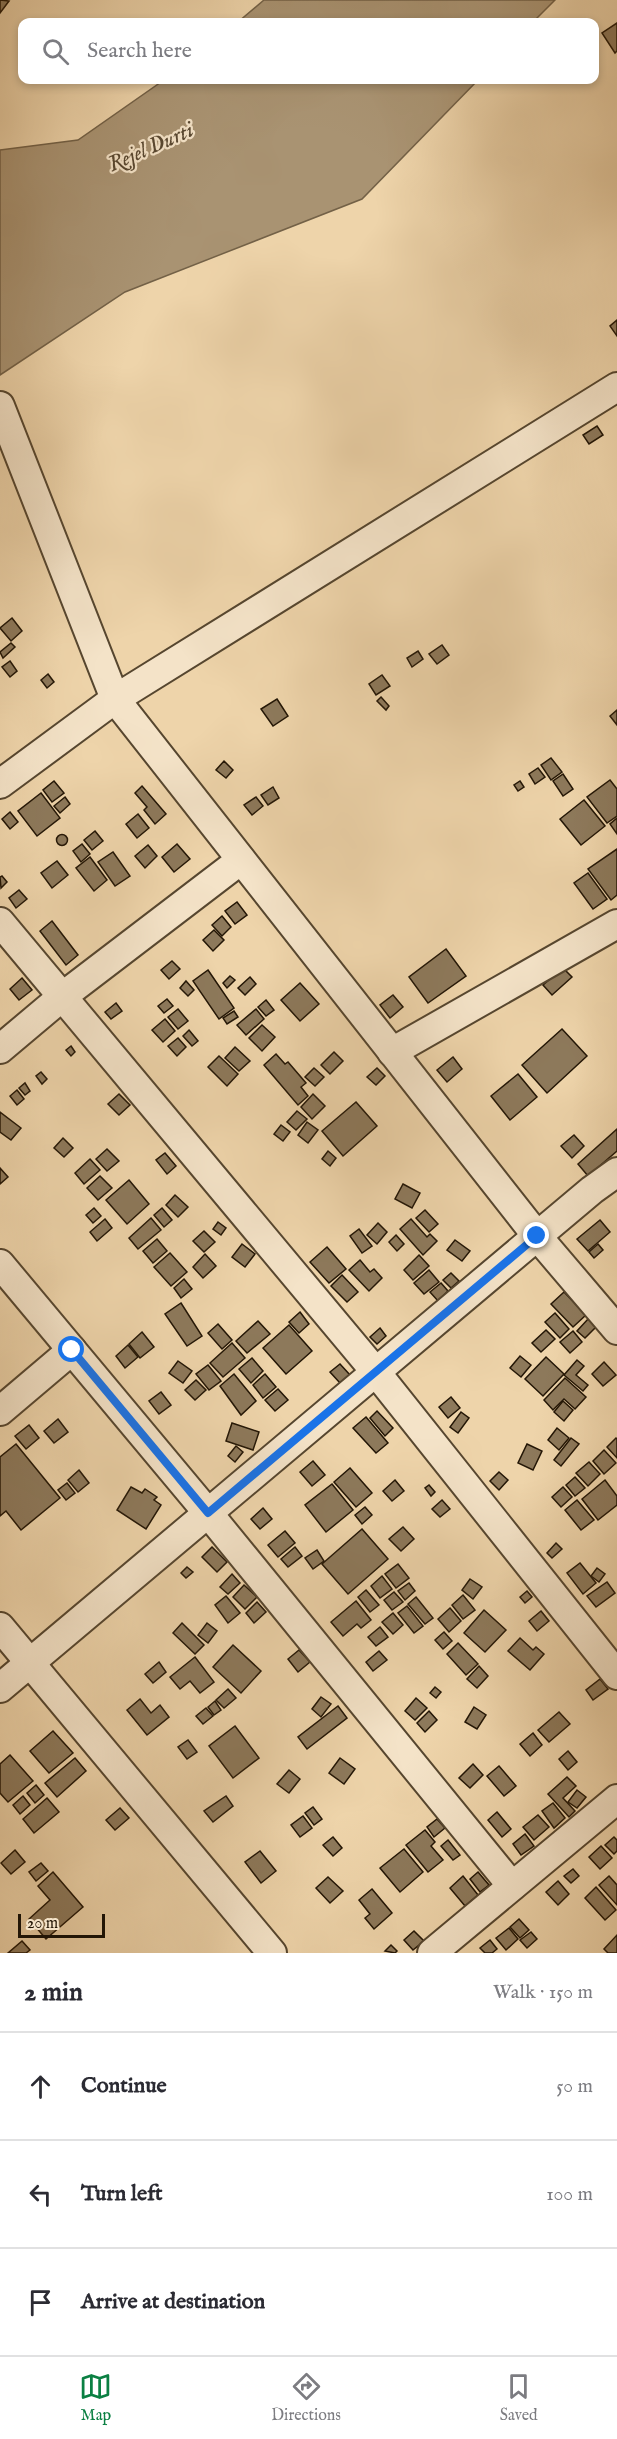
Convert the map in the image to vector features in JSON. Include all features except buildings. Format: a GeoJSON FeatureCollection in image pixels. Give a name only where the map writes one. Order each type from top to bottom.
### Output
{"type":"FeatureCollection","features":[{"type":"Feature","properties":{"kind":"street"},"geometry":{"type":"LineString","coordinates":[[0,784],[115,699],[617,387]]}},
{"type":"Feature","properties":{"kind":"street"},"geometry":{"type":"LineString","coordinates":[[1,416],[115,699],[537,1236],[617,1330]]}},
{"type":"Feature","properties":{"kind":"street"},"geometry":{"type":"LineString","coordinates":[[0,1049],[63,996],[241,860]]}},
{"type":"Feature","properties":{"kind":"street"},"geometry":{"type":"LineString","coordinates":[[0,922],[375,1371],[617,1675]]}},
{"type":"Feature","properties":{"kind":"street"},"geometry":{"type":"LineString","coordinates":[[392,1052],[617,924]]}},
{"type":"Feature","properties":{"kind":"street"},"geometry":{"type":"LineString","coordinates":[[0,1688],[375,1371],[592,1190],[617,1172]]}},
{"type":"Feature","properties":{"kind":"street"},"geometry":{"type":"LineString","coordinates":[[0,1264],[208,1513],[512,1886]]}},
{"type":"Feature","properties":{"kind":"street"},"geometry":{"type":"LineString","coordinates":[[0,1411],[72,1350]]}},
{"type":"Feature","properties":{"kind":"street"},"geometry":{"type":"LineString","coordinates":[[0,1627],[272,1953]]}},
{"type":"Feature","properties":{"kind":"street"},"geometry":{"type":"LineString","coordinates":[[432,1953],[617,1799]]}},
{"type":"Feature","properties":{"kind":"water"},"geometry":{"type":"Polygon","coordinates":[[[264,0],[555,0],[537,18],[243,18],[264,0]]]}},
{"type":"Feature","properties":{"kind":"water","name":"Rejel Durti"},"geometry":{"type":"Polygon","coordinates":[[[158,84],[474,84],[362,199],[125,292],[0,375],[0,150],[78,140],[158,84]]]}},
{"type":"Feature","properties":{"kind":"route"},"geometry":{"type":"LineString","coordinates":[[72,1350],[208,1513],[537,1236]]}}]}
